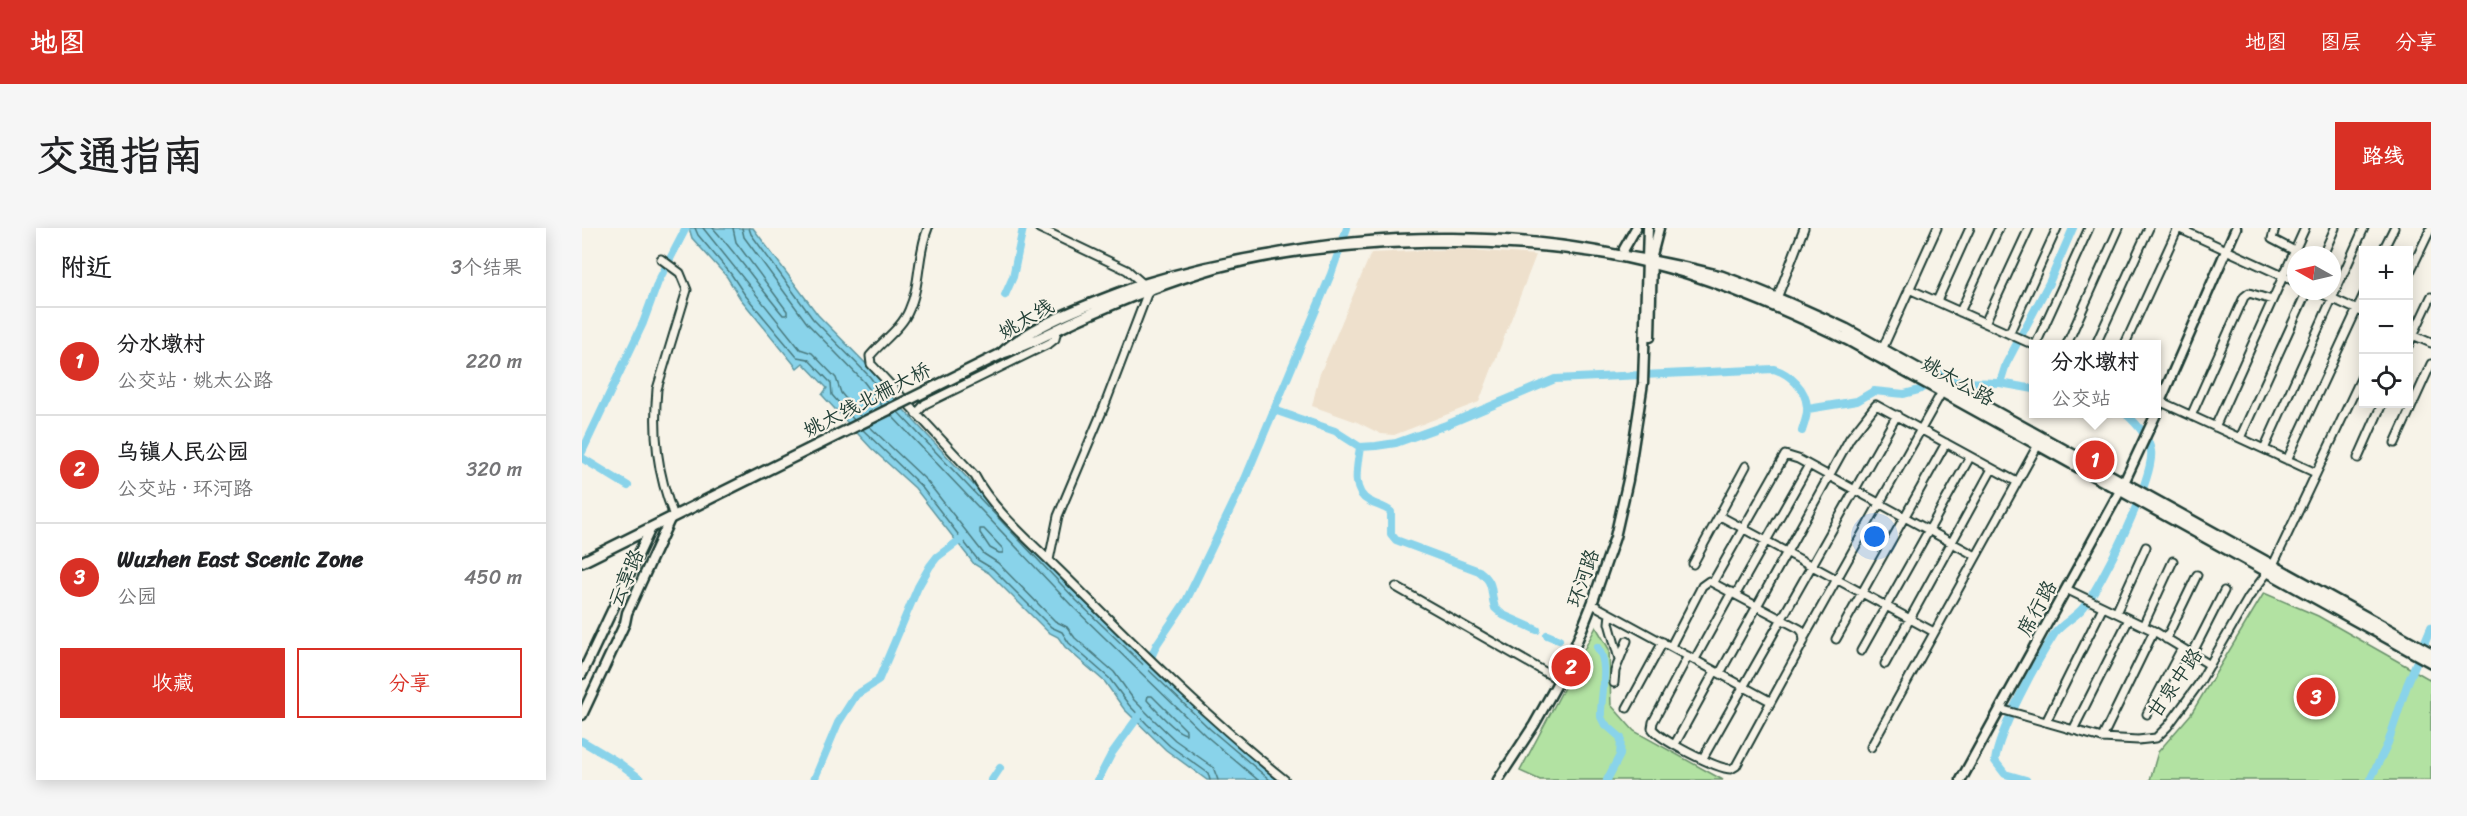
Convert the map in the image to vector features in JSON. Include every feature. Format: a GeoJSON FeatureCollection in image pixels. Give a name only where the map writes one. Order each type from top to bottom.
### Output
{"type":"FeatureCollection","features":[{"type":"Feature","properties":{"kind":"main road","name":"姚太线"},"geometry":{"type":"LineString","coordinates":[[1001,354],[1011,344],[1033,332],[1146,287],[1326,240],[1431,229],[1487,230],[1567,238],[1624,249],[1649,258]]}},
{"type":"Feature","properties":{"kind":"main road","name":"姚太线"},"geometry":{"type":"LineString","coordinates":[[1365,236],[1504,239],[1649,258]]}},
{"type":"Feature","properties":{"kind":"main road","name":"姚太公路"},"geometry":{"type":"LineString","coordinates":[[1649,258],[1776,302],[1924,374],[1944,389]]}},
{"type":"Feature","properties":{"kind":"main road","name":"姚太线"},"geometry":{"type":"LineString","coordinates":[[1001,354],[1146,287]]}},
{"type":"Feature","properties":{"kind":"main road","name":"姚太公路"},"geometry":{"type":"LineString","coordinates":[[1880,353],[1914,377],[1944,389],[2429,657]]}},
{"type":"Feature","properties":{"kind":"main road","name":"姚太线北栅大桥"},"geometry":{"type":"LineString","coordinates":[[672,517],[1001,354]]}},
{"type":"Feature","properties":{"kind":"main road"},"geometry":{"type":"LineString","coordinates":[[582,562],[672,517]]}},
{"type":"Feature","properties":{"kind":"street"},"geometry":{"type":"LineString","coordinates":[[928,228],[919,256],[913,300],[909,311],[869,359],[916,414],[975,476],[986,495],[1049,560],[1243,746],[1285,780]]}},
{"type":"Feature","properties":{"kind":"street"},"geometry":{"type":"LineString","coordinates":[[1039,228],[1127,270],[1146,287],[1104,407],[1058,516],[1049,560]]}},
{"type":"Feature","properties":{"kind":"street"},"geometry":{"type":"LineString","coordinates":[[1624,249],[1636,228]]}},
{"type":"Feature","properties":{"kind":"street","name":"环河路"},"geometry":{"type":"LineString","coordinates":[[1498,780],[1534,725],[1559,680],[1606,567],[1632,457],[1650,336],[1648,228]]}},
{"type":"Feature","properties":{"kind":"street"},"geometry":{"type":"LineString","coordinates":[[1649,258],[1659,228]]}},
{"type":"Feature","properties":{"kind":"street"},"geometry":{"type":"LineString","coordinates":[[1776,302],[1804,228]]}},
{"type":"Feature","properties":{"kind":"street"},"geometry":{"type":"LineString","coordinates":[[1880,353],[1937,228]]}},
{"type":"Feature","properties":{"kind":"street"},"geometry":{"type":"LineString","coordinates":[[1937,301],[1970,228]]}},
{"type":"Feature","properties":{"kind":"street"},"geometry":{"type":"LineString","coordinates":[[1960,312],[1999,228]]}},
{"type":"Feature","properties":{"kind":"street"},"geometry":{"type":"LineString","coordinates":[[1985,323],[2029,228]]}},
{"type":"Feature","properties":{"kind":"street"},"geometry":{"type":"LineString","coordinates":[[2012,335],[2056,228]]}},
{"type":"Feature","properties":{"kind":"street"},"geometry":{"type":"LineString","coordinates":[[2035,340],[2089,228]]}},
{"type":"Feature","properties":{"kind":"street"},"geometry":{"type":"LineString","coordinates":[[2069,340],[2119,228]]}},
{"type":"Feature","properties":{"kind":"street"},"geometry":{"type":"LineString","coordinates":[[2098,340],[2149,228]]}},
{"type":"Feature","properties":{"kind":"street"},"geometry":{"type":"LineString","coordinates":[[2127,340],[2178,228],[2287,278]]}},
{"type":"Feature","properties":{"kind":"street","name":"席行路"},"geometry":{"type":"LineString","coordinates":[[2161,396],[2236,228]]}},
{"type":"Feature","properties":{"kind":"street"},"geometry":{"type":"LineString","coordinates":[[2275,228],[2272,239],[2287,247]]}},
{"type":"Feature","properties":{"kind":"street"},"geometry":{"type":"LineString","coordinates":[[2297,246],[2305,228]]}},
{"type":"Feature","properties":{"kind":"street"},"geometry":{"type":"LineString","coordinates":[[2327,246],[2335,228]]}},
{"type":"Feature","properties":{"kind":"street"},"geometry":{"type":"LineString","coordinates":[[2341,278],[2364,228]]}},
{"type":"Feature","properties":{"kind":"street"},"geometry":{"type":"LineString","coordinates":[[2385,246],[2394,228]]}},
{"type":"Feature","properties":{"kind":"street"},"geometry":{"type":"LineString","coordinates":[[2413,267],[2431,228]]}},
{"type":"Feature","properties":{"kind":"street"},"geometry":{"type":"LineString","coordinates":[[661,259],[680,273],[687,290],[657,389],[655,444],[672,517]]}},
{"type":"Feature","properties":{"kind":"street"},"geometry":{"type":"LineString","coordinates":[[2215,427],[2287,268]]}},
{"type":"Feature","properties":{"kind":"street"},"geometry":{"type":"LineString","coordinates":[[1909,289],[2029,342]]}},
{"type":"Feature","properties":{"kind":"street"},"geometry":{"type":"LineString","coordinates":[[2191,416],[2244,297],[2249,293],[2272,300]]}},
{"type":"Feature","properties":{"kind":"street"},"geometry":{"type":"LineString","coordinates":[[2413,330],[2431,297]]}},
{"type":"Feature","properties":{"kind":"street"},"geometry":{"type":"LineString","coordinates":[[2240,438],[2303,300]]}},
{"type":"Feature","properties":{"kind":"street"},"geometry":{"type":"LineString","coordinates":[[2264,449],[2331,300]]}},
{"type":"Feature","properties":{"kind":"street"},"geometry":{"type":"LineString","coordinates":[[2336,300],[2359,311]]}},
{"type":"Feature","properties":{"kind":"street"},"geometry":{"type":"LineString","coordinates":[[2287,460],[2359,313]]}},
{"type":"Feature","properties":{"kind":"street"},"geometry":{"type":"LineString","coordinates":[[916,414],[925,404],[1050,343],[1055,339],[1057,329]]}},
{"type":"Feature","properties":{"kind":"street"},"geometry":{"type":"LineString","coordinates":[[2413,335],[2431,343]]}},
{"type":"Feature","properties":{"kind":"street"},"geometry":{"type":"LineString","coordinates":[[2395,443],[2431,364]]}},
{"type":"Feature","properties":{"kind":"street","name":"甘泉中路"},"geometry":{"type":"LineString","coordinates":[[2003,710],[2102,738],[2138,740],[2156,738],[2198,685],[2270,568],[2359,383]]}},
{"type":"Feature","properties":{"kind":"street"},"geometry":{"type":"LineString","coordinates":[[1809,465],[1766,541],[1653,722],[1654,732],[1726,769],[1736,766],[1805,636],[1944,389]]}},
{"type":"Feature","properties":{"kind":"street"},"geometry":{"type":"LineString","coordinates":[[2161,402],[2316,473]]}},
{"type":"Feature","properties":{"kind":"street"},"geometry":{"type":"LineString","coordinates":[[1675,744],[1757,606],[1850,438],[1872,408],[1876,405],[1897,415],[2017,482]]}},
{"type":"Feature","properties":{"kind":"street"},"geometry":{"type":"LineString","coordinates":[[2358,458],[2380,408]]}},
{"type":"Feature","properties":{"kind":"street"},"geometry":{"type":"LineString","coordinates":[[1703,758],[1897,415]]}},
{"type":"Feature","properties":{"kind":"street","name":"席行路"},"geometry":{"type":"LineString","coordinates":[[1961,780],[2003,710],[2122,486],[2154,418]]}},
{"type":"Feature","properties":{"kind":"street"},"geometry":{"type":"LineString","coordinates":[[1871,747],[2040,442]]}},
{"type":"Feature","properties":{"kind":"street"},"geometry":{"type":"LineString","coordinates":[[1836,639],[1946,443]]}},
{"type":"Feature","properties":{"kind":"street"},"geometry":{"type":"LineString","coordinates":[[1713,582],[1782,458],[1790,455],[1976,556]]}},
{"type":"Feature","properties":{"kind":"street"},"geometry":{"type":"LineString","coordinates":[[1861,651],[1970,457]]}},
{"type":"Feature","properties":{"kind":"street"},"geometry":{"type":"LineString","coordinates":[[1693,564],[1746,466]]}},
{"type":"Feature","properties":{"kind":"street"},"geometry":{"type":"LineString","coordinates":[[1885,664],[1992,469]]}},
{"type":"Feature","properties":{"kind":"street"},"geometry":{"type":"LineString","coordinates":[[1720,516],[1934,632]]}},
{"type":"Feature","properties":{"kind":"street","name":"云享路"},"geometry":{"type":"LineString","coordinates":[[582,715],[672,517]]}},
{"type":"Feature","properties":{"kind":"street","name":"云享路"},"geometry":{"type":"LineString","coordinates":[[582,674],[651,528]]}},
{"type":"Feature","properties":{"kind":"street"},"geometry":{"type":"LineString","coordinates":[[2116,613],[2146,547]]}},
{"type":"Feature","properties":{"kind":"street"},"geometry":{"type":"LineString","coordinates":[[2143,626],[2174,561]]}},
{"type":"Feature","properties":{"kind":"street"},"geometry":{"type":"LineString","coordinates":[[2166,639],[2197,575]]}},
{"type":"Feature","properties":{"kind":"street"},"geometry":{"type":"LineString","coordinates":[[1671,646],[1705,582],[1713,582],[1734,593],[1800,629],[1805,636]]}},
{"type":"Feature","properties":{"kind":"street"},"geometry":{"type":"LineString","coordinates":[[1396,587],[1559,680]]}},
{"type":"Feature","properties":{"kind":"street"},"geometry":{"type":"LineString","coordinates":[[2066,590],[2154,631],[2210,665]]}},
{"type":"Feature","properties":{"kind":"street"},"geometry":{"type":"LineString","coordinates":[[2192,654],[2224,591]]}},
{"type":"Feature","properties":{"kind":"street"},"geometry":{"type":"LineString","coordinates":[[1592,604],[1770,701]]}},
{"type":"Feature","properties":{"kind":"street"},"geometry":{"type":"LineString","coordinates":[[2046,722],[2103,607]]}},
{"type":"Feature","properties":{"kind":"street"},"geometry":{"type":"LineString","coordinates":[[1610,614],[1609,623],[1619,659]]}},
{"type":"Feature","properties":{"kind":"street"},"geometry":{"type":"LineString","coordinates":[[2073,730],[2129,619]]}},
{"type":"Feature","properties":{"kind":"street"},"geometry":{"type":"LineString","coordinates":[[2102,738],[2154,631]]}},
{"type":"Feature","properties":{"kind":"street"},"geometry":{"type":"LineString","coordinates":[[1614,683],[1613,677],[1627,641]]}},
{"type":"Feature","properties":{"kind":"street"},"geometry":{"type":"LineString","coordinates":[[1627,708],[1663,642]]}},
{"type":"Feature","properties":{"kind":"street"},"geometry":{"type":"LineString","coordinates":[[2147,714],[2182,648]]}},
{"type":"Feature","properties":{"kind":"shaded area"},"geometry":{"type":"Polygon","coordinates":[[[1458,249],[1536,255],[1479,402],[1394,435],[1381,434],[1357,422],[1312,406],[1319,376],[1371,253],[1458,249]]]}},
{"type":"Feature","properties":{"kind":"green space"},"geometry":{"type":"Polygon","coordinates":[[[2264,593],[2318,616],[2431,680],[2431,780],[2150,780],[2158,752],[2191,714],[2264,593]]]}},
{"type":"Feature","properties":{"kind":"green space"},"geometry":{"type":"Polygon","coordinates":[[[1596,627],[1609,649],[1611,705],[1634,731],[1723,780],[1540,780],[1520,771],[1596,627]]]}},
{"type":"Feature","properties":{"kind":"water"},"geometry":{"type":"Polygon","coordinates":[[[689,228],[753,228],[818,315],[875,373],[891,396],[996,509],[1119,634],[1214,725],[1280,780],[1207,780],[1166,750],[1124,709],[1105,682],[1065,647],[1058,637],[1048,632],[989,573],[974,564],[915,488],[871,448],[822,395],[827,388],[803,363],[797,368],[740,298],[727,277],[692,238],[689,228]]]}},
{"type":"Feature","properties":{"kind":"waterway"},"geometry":{"type":"LineString","coordinates":[[582,452],[643,323],[658,282],[686,228]]}},
{"type":"Feature","properties":{"kind":"waterway"},"geometry":{"type":"LineString","coordinates":[[1005,295],[1013,277],[1023,228]]}},
{"type":"Feature","properties":{"kind":"waterway"},"geometry":{"type":"LineString","coordinates":[[1147,666],[1157,644],[1186,601],[1245,479],[1331,274],[1347,228]]}},
{"type":"Feature","properties":{"kind":"waterway"},"geometry":{"type":"LineString","coordinates":[[2000,383],[2006,364],[2049,283],[2073,228]]}},
{"type":"Feature","properties":{"kind":"waterway"},"geometry":{"type":"LineString","coordinates":[[1274,410],[1335,431],[1360,447],[1376,446],[1396,443],[1446,425],[1555,379],[1774,369],[1791,378],[1804,394],[1807,410],[1802,431]]}},
{"type":"Feature","properties":{"kind":"waterway"},"geometry":{"type":"LineString","coordinates":[[1808,409],[1857,401],[1874,391],[1904,394],[1919,390],[1943,374],[1961,382],[2000,383],[2029,388]]}},
{"type":"Feature","properties":{"kind":"waterway"},"geometry":{"type":"LineString","coordinates":[[2026,780],[2005,774],[1995,761],[1998,748],[2011,714],[2029,678],[2055,633],[2076,615],[2091,597],[2136,507],[2145,484],[2151,451],[2145,436],[2130,418]]}},
{"type":"Feature","properties":{"kind":"waterway"},"geometry":{"type":"LineString","coordinates":[[1360,447],[1357,469],[1359,491],[1369,501],[1391,512],[1391,534],[1396,540],[1479,571],[1490,584],[1495,608],[1503,615],[1537,630]]}},
{"type":"Feature","properties":{"kind":"waterway"},"geometry":{"type":"LineString","coordinates":[[582,458],[628,486]]}},
{"type":"Feature","properties":{"kind":"waterway"},"geometry":{"type":"LineString","coordinates":[[814,780],[838,723],[856,695],[878,681],[918,587],[930,566],[937,557],[964,537]]}},
{"type":"Feature","properties":{"kind":"waterway"},"geometry":{"type":"LineString","coordinates":[[2370,780],[2388,743],[2407,685],[2431,627]]}},
{"type":"Feature","properties":{"kind":"waterway"},"geometry":{"type":"LineString","coordinates":[[1547,635],[1559,640]]}},
{"type":"Feature","properties":{"kind":"waterway"},"geometry":{"type":"LineString","coordinates":[[1597,647],[1601,654],[1604,671],[1601,717],[1604,723],[1621,738],[1620,755],[1607,780]]}},
{"type":"Feature","properties":{"kind":"waterway"},"geometry":{"type":"LineString","coordinates":[[1098,780],[1112,753],[1141,713]]}},
{"type":"Feature","properties":{"kind":"waterway"},"geometry":{"type":"LineString","coordinates":[[582,741],[642,780]]}},
{"type":"Feature","properties":{"kind":"waterway"},"geometry":{"type":"LineString","coordinates":[[992,780],[1000,768]]}},
{"type":"Feature","properties":{"kind":"place","name":"分水墩村"},"geometry":{"type":"Point","coordinates":[2095,460]}},
{"type":"Feature","properties":{"kind":"place","name":"乌镇人民公园"},"geometry":{"type":"Point","coordinates":[1571,667]}},
{"type":"Feature","properties":{"kind":"place","name":"Wuzhen East Scenic Zone"},"geometry":{"type":"Point","coordinates":[2316,697]}}]}
